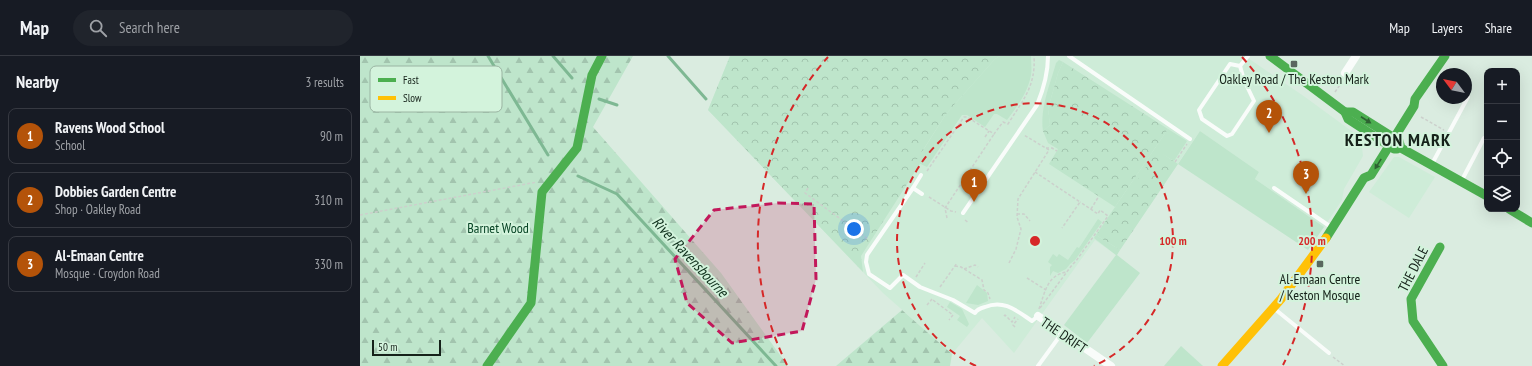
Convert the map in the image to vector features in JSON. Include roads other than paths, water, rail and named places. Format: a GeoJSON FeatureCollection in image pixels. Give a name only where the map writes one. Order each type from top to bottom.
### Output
{"type":"FeatureCollection","features":[{"type":"Feature","properties":{"kind":"main road"},"geometry":{"type":"LineString","coordinates":[[487,366],[531,303],[542,192],[577,148],[592,75],[602,56]]}},
{"type":"Feature","properties":{"kind":"main road"},"geometry":{"type":"LineString","coordinates":[[1270,56],[1345,112],[1348,119],[1378,144],[1388,146],[1394,150],[1402,148]]}},
{"type":"Feature","properties":{"kind":"main road"},"geometry":{"type":"LineString","coordinates":[[1222,366],[1274,308],[1333,228],[1364,178],[1371,175],[1414,106],[1415,99],[1445,56]]}},
{"type":"Feature","properties":{"kind":"main road"},"geometry":{"type":"LineString","coordinates":[[1399,112],[1407,101],[1415,99]]}},
{"type":"Feature","properties":{"kind":"main road"},"geometry":{"type":"LineString","coordinates":[[1345,112],[1353,112],[1399,141],[1402,148],[1484,194]]}},
{"type":"Feature","properties":{"kind":"main road"},"geometry":{"type":"LineString","coordinates":[[1378,144],[1391,124]]}},
{"type":"Feature","properties":{"kind":"main road"},"geometry":{"type":"LineString","coordinates":[[1364,178],[1362,170],[1365,166]]}},
{"type":"Feature","properties":{"kind":"main road"},"geometry":{"type":"LineString","coordinates":[[1513,212],[1532,223]]}},
{"type":"Feature","properties":{"kind":"main road","name":"THE DALE"},"geometry":{"type":"LineString","coordinates":[[1440,247],[1411,299],[1413,321],[1443,366]]}},
{"type":"Feature","properties":{"kind":"street"},"geometry":{"type":"LineString","coordinates":[[1345,73],[1356,56]]}},
{"type":"Feature","properties":{"kind":"street","name":"THE DRIFT"},"geometry":{"type":"LineString","coordinates":[[1038,316],[1111,366]]}},
{"type":"Feature","properties":{"kind":"lane"},"geometry":{"type":"LineString","coordinates":[[963,213],[1037,105],[1044,88],[1048,70],[1048,56]]}},
{"type":"Feature","properties":{"kind":"lane"},"geometry":{"type":"LineString","coordinates":[[1069,56],[1190,139]]}},
{"type":"Feature","properties":{"kind":"lane"},"geometry":{"type":"LineString","coordinates":[[1240,66],[1248,56]]}},
{"type":"Feature","properties":{"kind":"lane"},"geometry":{"type":"LineString","coordinates":[[1230,64],[1240,66],[1244,80],[1254,101],[1232,134],[1227,136],[1202,119],[1198,110],[1230,64]]}},
{"type":"Feature","properties":{"kind":"lane"},"geometry":{"type":"LineString","coordinates":[[1432,165],[1465,104]]}},
{"type":"Feature","properties":{"kind":"lane"},"geometry":{"type":"LineString","coordinates":[[1461,181],[1484,138]]}},
{"type":"Feature","properties":{"kind":"lane"},"geometry":{"type":"LineString","coordinates":[[921,175],[913,188],[922,194]]}},
{"type":"Feature","properties":{"kind":"lane","name":"THE DRIFT"},"geometry":{"type":"LineString","coordinates":[[913,188],[867,255],[866,262],[869,274],[890,288],[903,275],[920,287],[953,300],[975,313],[977,310],[992,304],[1008,305],[1032,321],[1038,316]]}},
{"type":"Feature","properties":{"kind":"lane"},"geometry":{"type":"LineString","coordinates":[[1274,188],[1333,228]]}},
{"type":"Feature","properties":{"kind":"lane"},"geometry":{"type":"LineString","coordinates":[[1274,308],[1329,353]]}},
{"type":"Feature","properties":{"kind":"lane"},"geometry":{"type":"LineString","coordinates":[[1038,366],[1062,332]]}},
{"type":"Feature","properties":{"kind":"waterway","name":"River Ravensbourne"},"geometry":{"type":"LineString","coordinates":[[488,56],[494,66]]}},
{"type":"Feature","properties":{"kind":"waterway"},"geometry":{"type":"LineString","coordinates":[[553,56],[572,78]]}},
{"type":"Feature","properties":{"kind":"waterway"},"geometry":{"type":"LineString","coordinates":[[668,56],[706,99]]}},
{"type":"Feature","properties":{"kind":"waterway","name":"River Ravensbourne"},"geometry":{"type":"LineString","coordinates":[[502,79],[548,155]]}},
{"type":"Feature","properties":{"kind":"waterway"},"geometry":{"type":"LineString","coordinates":[[599,99],[617,105]]}},
{"type":"Feature","properties":{"kind":"waterway","name":"River Ravensbourne"},"geometry":{"type":"LineString","coordinates":[[578,176],[617,194],[776,366]]}},
{"type":"Feature","properties":{"kind":"place","name":"Oakley Road / The Keston Mark"},"geometry":{"type":"Point","coordinates":[1294,64]}},
{"type":"Feature","properties":{"kind":"place","name":"Dobbies Garden Centre"},"geometry":{"type":"Point","coordinates":[1269,133]}},
{"type":"Feature","properties":{"kind":"place","name":"Al-Emaan Centre"},"geometry":{"type":"Point","coordinates":[1306,194]}},
{"type":"Feature","properties":{"kind":"place","name":"Ravens Wood School"},"geometry":{"type":"Point","coordinates":[974,202]}},
{"type":"Feature","properties":{"kind":"place","name":"Al-Emaan Centre / Keston Mosque"},"geometry":{"type":"Point","coordinates":[1320,264]}},
{"type":"Feature","properties":{"kind":"district","name":"KESTON MARK"},"geometry":{"type":"Point","coordinates":[1398,140]}},
{"type":"Feature","properties":{"kind":"park label","name":"Barnet Wood"},"geometry":{"type":"Point","coordinates":[498,228]}}]}
